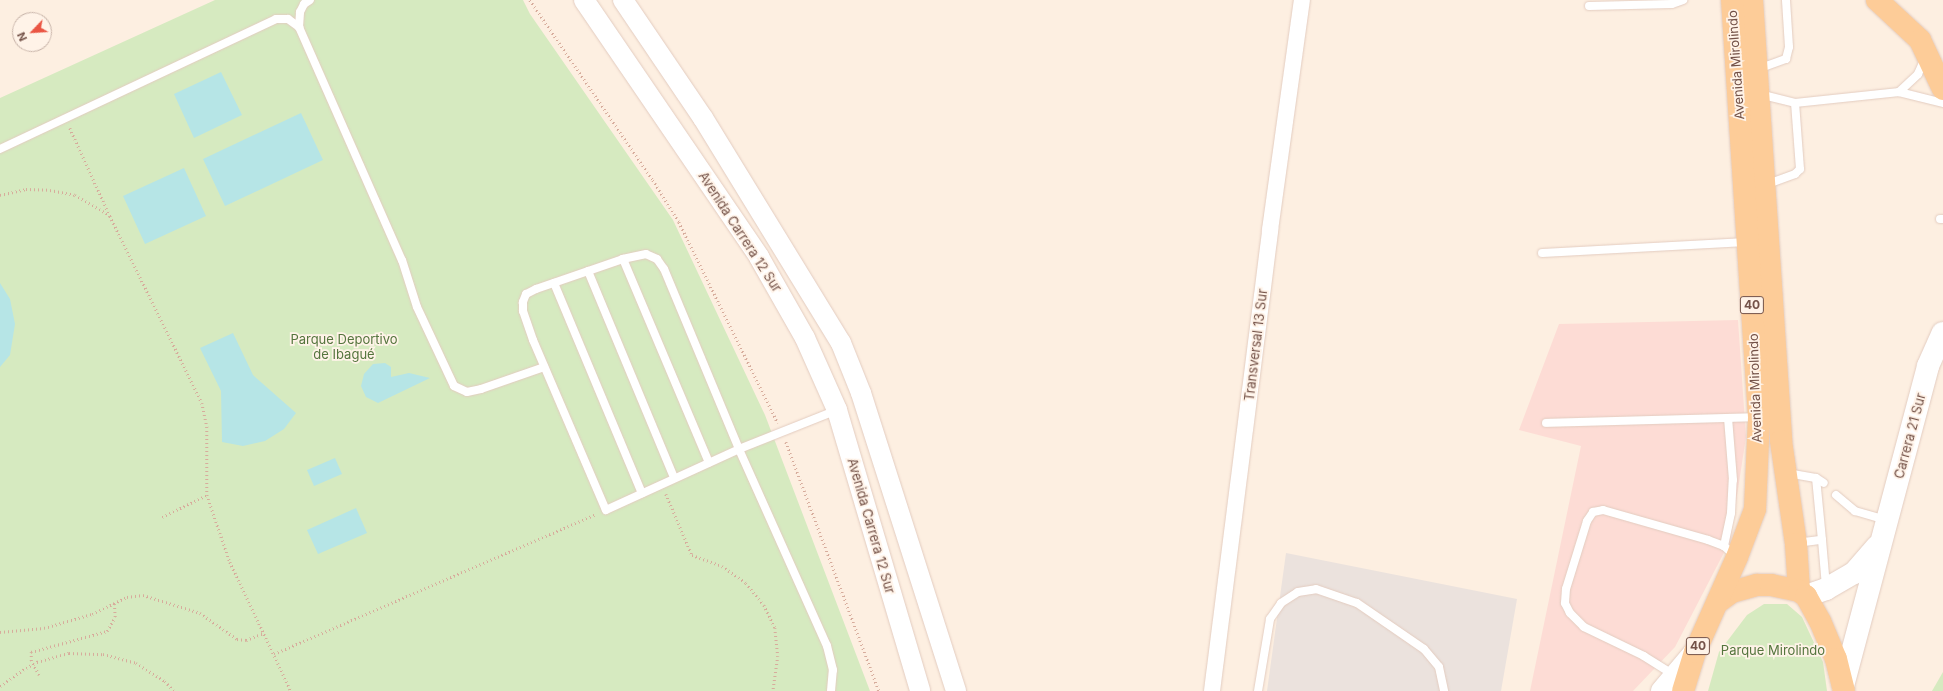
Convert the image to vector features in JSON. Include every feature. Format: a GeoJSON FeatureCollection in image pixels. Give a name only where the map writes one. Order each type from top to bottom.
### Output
{"type":"FeatureCollection","features":[{"type":"Feature","properties":{"kind":"main road","name":"Avenida Mirolindo"},"geometry":{"type":"LineString","coordinates":[[1718,602],[1730,552],[1755,509],[1759,417],[1732,0]]}},
{"type":"Feature","properties":{"kind":"main road","name":"Avenida Mirolindo"},"geometry":{"type":"LineString","coordinates":[[1752,0],[1784,472],[1796,544],[1802,593]]}},
{"type":"Feature","properties":{"kind":"main road"},"geometry":{"type":"LineString","coordinates":[[1877,0],[1920,40],[1943,89]]}},
{"type":"Feature","properties":{"kind":"main road","name":"Carrera 21 Sur"},"geometry":{"type":"LineString","coordinates":[[1843,689],[1928,366],[1943,333]]}},
{"type":"Feature","properties":{"kind":"main road","name":"Carrera 21 Sur"},"geometry":{"type":"LineString","coordinates":[[1802,593],[1826,589],[1854,573],[1881,541]]}},
{"type":"Feature","properties":{"kind":"main road"},"geometry":{"type":"LineString","coordinates":[[1718,602],[1732,592],[1757,585],[1771,585],[1802,593]]}},
{"type":"Feature","properties":{"kind":"main road","name":"40"},"geometry":{"type":"LineString","coordinates":[[1802,593],[1833,653],[1843,689]]}},
{"type":"Feature","properties":{"kind":"main road","name":"40"},"geometry":{"type":"LineString","coordinates":[[1673,686],[1695,652],[1718,602]]}},
{"type":"Feature","properties":{"kind":"street","name":"Avenida Carrera 12 Sur"},"geometry":{"type":"LineString","coordinates":[[584,0],[759,257],[804,338],[837,410],[920,691]]}},
{"type":"Feature","properties":{"kind":"street","name":"Avenida Carrera 12 Sur"},"geometry":{"type":"LineString","coordinates":[[623,0],[703,118],[841,343],[861,393],[956,691]]}},
{"type":"Feature","properties":{"kind":"street","name":"Transversal 13 Sur"},"geometry":{"type":"LineString","coordinates":[[1212,691],[1270,230],[1302,0]]}},
{"type":"Feature","properties":{"kind":"lane"},"geometry":{"type":"LineString","coordinates":[[310,0],[304,4],[300,12],[299,27],[402,260],[416,307],[454,386],[467,392],[481,389],[544,367]]}},
{"type":"Feature","properties":{"kind":"lane"},"geometry":{"type":"LineString","coordinates":[[1589,6],[1672,4],[1683,0]]}},
{"type":"Feature","properties":{"kind":"lane"},"geometry":{"type":"LineString","coordinates":[[1757,70],[1786,59],[1789,47],[1786,0]]}},
{"type":"Feature","properties":{"kind":"lane"},"geometry":{"type":"LineString","coordinates":[[0,149],[276,19],[288,19],[299,27]]}},
{"type":"Feature","properties":{"kind":"lane"},"geometry":{"type":"LineString","coordinates":[[1899,92],[1918,74],[1925,61],[1925,53],[1920,40]]}},
{"type":"Feature","properties":{"kind":"lane"},"geometry":{"type":"LineString","coordinates":[[1758,94],[1795,103],[1899,92],[1943,103]]}},
{"type":"Feature","properties":{"kind":"lane"},"geometry":{"type":"LineString","coordinates":[[1764,186],[1795,174],[1800,169],[1795,103]]}},
{"type":"Feature","properties":{"kind":"lane"},"geometry":{"type":"LineString","coordinates":[[1542,253],[1748,242]]}},
{"type":"Feature","properties":{"kind":"lane"},"geometry":{"type":"LineString","coordinates":[[831,691],[833,670],[826,646],[739,449],[664,269],[657,259],[646,254],[623,259],[526,294],[522,302],[523,311],[544,367],[606,510],[674,478],[709,463],[739,449],[782,430],[837,410]]}},
{"type":"Feature","properties":{"kind":"lane"},"geometry":{"type":"LineString","coordinates":[[623,259],[709,463]]}},
{"type":"Feature","properties":{"kind":"lane"},"geometry":{"type":"LineString","coordinates":[[588,271],[674,478]]}},
{"type":"Feature","properties":{"kind":"lane"},"geometry":{"type":"LineString","coordinates":[[554,283],[642,493]]}},
{"type":"Feature","properties":{"kind":"lane"},"geometry":{"type":"LineString","coordinates":[[1546,423],[1759,417]]}},
{"type":"Feature","properties":{"kind":"lane"},"geometry":{"type":"LineString","coordinates":[[1673,686],[1644,656],[1584,627],[1570,614],[1565,603],[1566,589],[1587,521],[1593,512],[1603,510],[1730,552],[1733,480],[1728,418]]}},
{"type":"Feature","properties":{"kind":"lane"},"geometry":{"type":"LineString","coordinates":[[1784,472],[1816,478],[1824,483]]}},
{"type":"Feature","properties":{"kind":"lane"},"geometry":{"type":"LineString","coordinates":[[1816,478],[1826,589]]}},
{"type":"Feature","properties":{"kind":"lane"},"geometry":{"type":"LineString","coordinates":[[1836,495],[1855,511],[1887,520]]}},
{"type":"Feature","properties":{"kind":"lane"},"geometry":{"type":"LineString","coordinates":[[1796,544],[1822,540]]}},
{"type":"Feature","properties":{"kind":"lane"},"geometry":{"type":"LineString","coordinates":[[1258,691],[1270,619],[1281,603],[1298,592],[1316,590],[1357,603],[1424,649],[1439,667],[1444,691]]}},
{"type":"Feature","properties":{"kind":"path"},"geometry":{"type":"LineString","coordinates":[[530,0],[680,222],[782,430],[879,691]]}},
{"type":"Feature","properties":{"kind":"path"},"geometry":{"type":"LineString","coordinates":[[62,128],[69,125],[110,216],[202,403],[207,427],[207,495],[217,516],[230,562],[291,691]]}},
{"type":"Feature","properties":{"kind":"path"},"geometry":{"type":"LineString","coordinates":[[0,195],[26,189],[69,194],[110,216]]}},
{"type":"Feature","properties":{"kind":"path"},"geometry":{"type":"LineString","coordinates":[[665,492],[692,555],[722,566],[746,582],[764,605],[775,628],[778,656],[773,691]]}},
{"type":"Feature","properties":{"kind":"path"},"geometry":{"type":"LineString","coordinates":[[162,517],[207,495]]}},
{"type":"Feature","properties":{"kind":"path"},"geometry":{"type":"LineString","coordinates":[[274,654],[602,511]]}},
{"type":"Feature","properties":{"kind":"path"},"geometry":{"type":"LineString","coordinates":[[0,632],[44,628],[92,614],[127,597],[143,595],[200,613],[237,639],[246,640],[264,633]]}},
{"type":"Feature","properties":{"kind":"path"},"geometry":{"type":"LineString","coordinates":[[39,675],[31,661],[31,652],[107,631],[115,617],[114,603]]}},
{"type":"Feature","properties":{"kind":"path"},"geometry":{"type":"LineString","coordinates":[[0,686],[37,662],[69,653],[103,654],[136,663],[165,681],[174,691]]}},
{"type":"Feature","properties":{"kind":"shaded area"},"geometry":{"type":"Polygon","coordinates":[[[1738,320],[1746,437],[1730,541],[1675,647],[1633,691],[1530,691],[1581,446],[1519,430],[1559,324],[1738,320]]]}},
{"type":"Feature","properties":{"kind":"shaded area"},"geometry":{"type":"Polygon","coordinates":[[[1286,553],[1517,599],[1501,691],[1267,691],[1286,553]]]}},
{"type":"Feature","properties":{"kind":"green space","name":"Parque Deportivo de Ibagué"},"geometry":{"type":"Polygon","coordinates":[[[215,0],[523,0],[530,14],[673,220],[765,415],[870,691],[0,691],[0,98],[215,0]]]}},
{"type":"Feature","properties":{"kind":"green space","name":"Parque Mirolindo"},"geometry":{"type":"Polygon","coordinates":[[[1764,604],[1787,604],[1802,617],[1823,662],[1827,691],[1708,691],[1719,652],[1747,615],[1764,604]]]}},
{"type":"Feature","properties":{"kind":"green space"},"geometry":{"type":"Polygon","coordinates":[[[1943,672],[1943,691],[1932,691],[1943,672]]]}},
{"type":"Feature","properties":{"kind":"water"},"geometry":{"type":"Polygon","coordinates":[[[221,72],[242,115],[194,138],[174,94],[221,72]]]}},
{"type":"Feature","properties":{"kind":"water"},"geometry":{"type":"Polygon","coordinates":[[[301,113],[323,160],[225,206],[203,159],[301,113]]]}},
{"type":"Feature","properties":{"kind":"water"},"geometry":{"type":"Polygon","coordinates":[[[184,168],[206,216],[145,244],[123,196],[184,168]]]}},
{"type":"Feature","properties":{"kind":"water"},"geometry":{"type":"Polygon","coordinates":[[[0,283],[10,299],[15,324],[10,355],[0,367],[0,283]]]}},
{"type":"Feature","properties":{"kind":"water"},"geometry":{"type":"Polygon","coordinates":[[[233,333],[253,375],[296,413],[284,429],[265,441],[243,446],[222,442],[221,391],[200,348],[233,333]]]}},
{"type":"Feature","properties":{"kind":"water"},"geometry":{"type":"Polygon","coordinates":[[[385,363],[391,367],[391,377],[409,373],[430,378],[378,403],[366,397],[361,386],[364,374],[373,364],[385,363]]]}},
{"type":"Feature","properties":{"kind":"water"},"geometry":{"type":"Polygon","coordinates":[[[335,458],[342,474],[314,486],[307,470],[335,458]]]}},
{"type":"Feature","properties":{"kind":"water"},"geometry":{"type":"Polygon","coordinates":[[[356,508],[367,533],[318,554],[307,530],[356,508]]]}}]}
